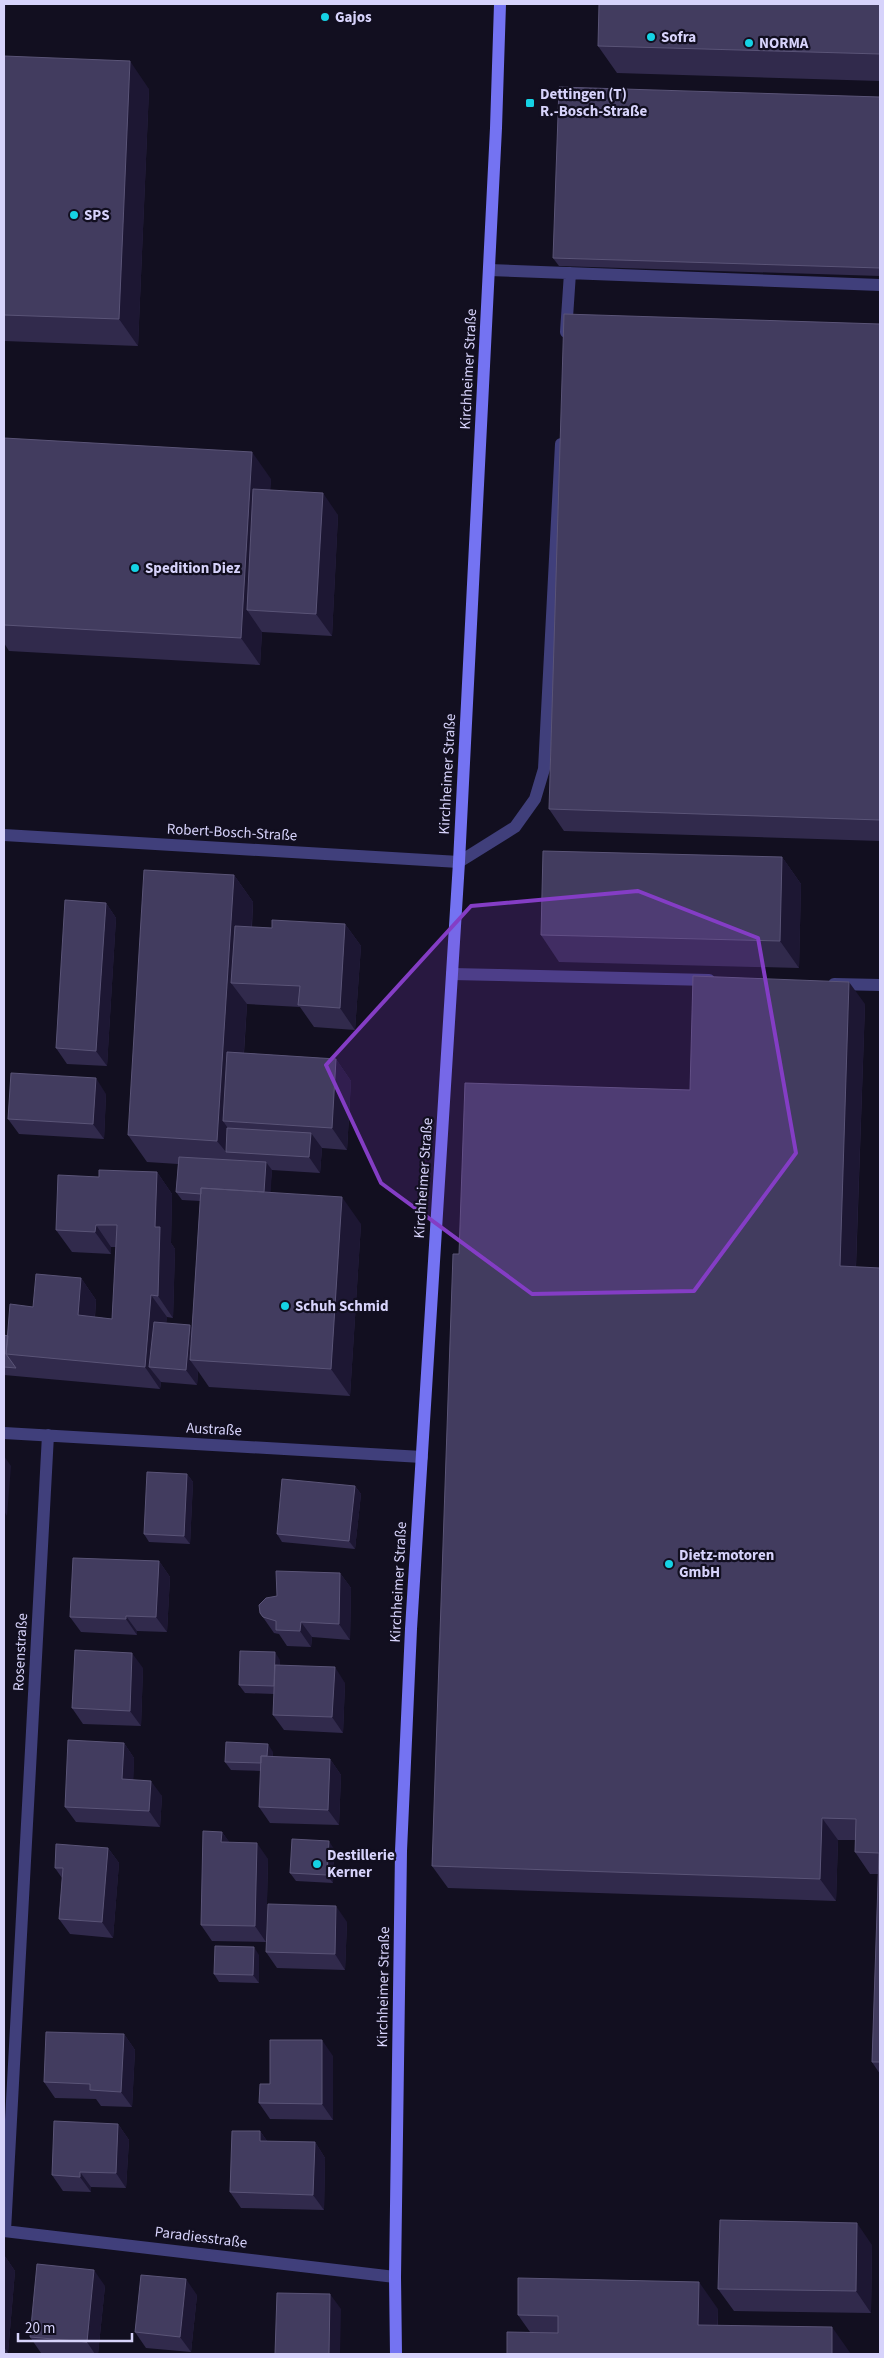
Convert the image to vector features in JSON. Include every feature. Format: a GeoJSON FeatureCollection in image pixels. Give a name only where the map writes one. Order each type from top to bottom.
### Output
{"type":"FeatureCollection","features":[{"type":"Feature","properties":{"kind":"street","name":"Kirchheimer Straße"},"geometry":{"type":"LineString","coordinates":[[396,2354],[395,2277],[402,1850],[410,1638],[459,862],[489,270],[500,4]]}},
{"type":"Feature","properties":{"kind":"street"},"geometry":{"type":"LineString","coordinates":[[489,270],[880,285]]}},
{"type":"Feature","properties":{"kind":"street"},"geometry":{"type":"LineString","coordinates":[[566,342],[570,273]]}},
{"type":"Feature","properties":{"kind":"street"},"geometry":{"type":"LineString","coordinates":[[459,862],[515,827],[535,799],[544,769],[561,431]]}},
{"type":"Feature","properties":{"kind":"street","name":"Robert-Bosch-Straße"},"geometry":{"type":"LineString","coordinates":[[4,835],[459,862]]}},
{"type":"Feature","properties":{"kind":"street"},"geometry":{"type":"LineString","coordinates":[[452,974],[721,981]]}},
{"type":"Feature","properties":{"kind":"street"},"geometry":{"type":"LineString","coordinates":[[820,983],[880,985]]}},
{"type":"Feature","properties":{"kind":"street","name":"Austraße"},"geometry":{"type":"LineString","coordinates":[[4,1433],[422,1457]]}},
{"type":"Feature","properties":{"kind":"street","name":"Rosenstraße"},"geometry":{"type":"LineString","coordinates":[[4,2231],[48,1435]]}},
{"type":"Feature","properties":{"kind":"street","name":"Paradiesstraße"},"geometry":{"type":"LineString","coordinates":[[4,2231],[395,2277]]}},
{"type":"Feature","properties":{"kind":"highlighted area"},"geometry":{"type":"Polygon","coordinates":[[[638,891],[758,938],[796,1153],[694,1291],[532,1294],[381,1183],[326,1065],[471,906],[638,891]]]}},
{"type":"Feature","properties":{"kind":"building","name":"NORMA"},"geometry":{"type":"Polygon","coordinates":[[[599,4],[880,4],[880,54],[598,46],[599,4]]]}},
{"type":"Feature","properties":{"kind":"building","name":"SPS"},"geometry":{"type":"Polygon","coordinates":[[[4,56],[130,61],[119,319],[4,315],[4,56]]]}},
{"type":"Feature","properties":{"kind":"building"},"geometry":{"type":"Polygon","coordinates":[[[559,87],[880,97],[880,268],[553,258],[559,87]]]}},
{"type":"Feature","properties":{"kind":"building"},"geometry":{"type":"Polygon","coordinates":[[[564,314],[880,324],[880,820],[549,809],[564,314]]]}},
{"type":"Feature","properties":{"kind":"building","name":"Spedition Diez"},"geometry":{"type":"Polygon","coordinates":[[[4,438],[252,452],[241,638],[4,625],[4,438]]]}},
{"type":"Feature","properties":{"kind":"building"},"geometry":{"type":"Polygon","coordinates":[[[253,489],[323,493],[316,614],[247,610],[253,489]]]}},
{"type":"Feature","properties":{"kind":"building"},"geometry":{"type":"Polygon","coordinates":[[[543,851],[782,857],[780,941],[541,935],[543,851]]]}},
{"type":"Feature","properties":{"kind":"building"},"geometry":{"type":"Polygon","coordinates":[[[144,870],[234,875],[217,1141],[128,1135],[144,870]]]}},
{"type":"Feature","properties":{"kind":"building"},"geometry":{"type":"Polygon","coordinates":[[[65,900],[106,903],[96,1051],[56,1048],[65,900]]]}},
{"type":"Feature","properties":{"kind":"building"},"geometry":{"type":"Polygon","coordinates":[[[272,920],[345,924],[340,1008],[298,1005],[300,986],[231,983],[235,926],[272,928],[272,920]]]}},
{"type":"Feature","properties":{"kind":"building","name":"Dietz‐motoren GmbH"},"geometry":{"type":"Polygon","coordinates":[[[693,976],[849,982],[840,1266],[880,1268],[880,2062],[872,2062],[879,1853],[855,1852],[856,1819],[822,1818],[820,1879],[432,1866],[453,1254],[459,1254],[465,1083],[690,1090],[693,976]]]}},
{"type":"Feature","properties":{"kind":"building"},"geometry":{"type":"Polygon","coordinates":[[[227,1052],[336,1059],[332,1128],[223,1121],[227,1052]]]}},
{"type":"Feature","properties":{"kind":"building"},"geometry":{"type":"Polygon","coordinates":[[[11,1073],[96,1078],[93,1124],[8,1119],[11,1073]]]}},
{"type":"Feature","properties":{"kind":"building"},"geometry":{"type":"Polygon","coordinates":[[[227,1128],[311,1133],[309,1157],[226,1152],[227,1128]]]}},
{"type":"Feature","properties":{"kind":"building"},"geometry":{"type":"Polygon","coordinates":[[[179,1157],[266,1162],[264,1192],[201,1188],[201,1194],[176,1192],[179,1157]]]}},
{"type":"Feature","properties":{"kind":"building"},"geometry":{"type":"Polygon","coordinates":[[[99,1170],[157,1172],[155,1227],[160,1227],[158,1296],[151,1295],[145,1367],[6,1354],[10,1304],[33,1307],[36,1274],[81,1278],[78,1315],[112,1319],[117,1225],[96,1225],[95,1232],[56,1230],[58,1175],[99,1177],[99,1170]]]}},
{"type":"Feature","properties":{"kind":"building"},"geometry":{"type":"Polygon","coordinates":[[[201,1188],[342,1197],[331,1369],[190,1360],[201,1188]]]}},
{"type":"Feature","properties":{"kind":"building"},"geometry":{"type":"Polygon","coordinates":[[[154,1322],[190,1325],[186,1370],[149,1367],[154,1322]]]}},
{"type":"Feature","properties":{"kind":"building"},"geometry":{"type":"Polygon","coordinates":[[[4,1335],[8,1336],[6,1354],[16,1368],[4,1367],[4,1335]]]}},
{"type":"Feature","properties":{"kind":"building"},"geometry":{"type":"Polygon","coordinates":[[[147,1472],[187,1474],[184,1536],[144,1534],[147,1472]]]}},
{"type":"Feature","properties":{"kind":"building"},"geometry":{"type":"Polygon","coordinates":[[[282,1479],[355,1486],[349,1541],[277,1534],[282,1479]]]}},
{"type":"Feature","properties":{"kind":"building"},"geometry":{"type":"Polygon","coordinates":[[[73,1558],[159,1561],[156,1617],[126,1616],[126,1619],[70,1617],[73,1558]]]}},
{"type":"Feature","properties":{"kind":"building"},"geometry":{"type":"Polygon","coordinates":[[[276,1571],[340,1573],[339,1624],[301,1622],[300,1631],[276,1630],[276,1621],[263,1617],[260,1613],[259,1605],[266,1598],[277,1596],[276,1571]]]}},
{"type":"Feature","properties":{"kind":"building"},"geometry":{"type":"Polygon","coordinates":[[[75,1650],[132,1653],[130,1711],[72,1708],[75,1650]]]}},
{"type":"Feature","properties":{"kind":"building"},"geometry":{"type":"Polygon","coordinates":[[[240,1651],[275,1652],[274,1686],[239,1685],[240,1651]]]}},
{"type":"Feature","properties":{"kind":"building"},"geometry":{"type":"Polygon","coordinates":[[[275,1665],[335,1667],[332,1717],[273,1715],[275,1665]]]}},
{"type":"Feature","properties":{"kind":"building"},"geometry":{"type":"Polygon","coordinates":[[[68,1740],[124,1743],[122,1779],[151,1781],[149,1811],[65,1807],[68,1740]]]}},
{"type":"Feature","properties":{"kind":"building"},"geometry":{"type":"Polygon","coordinates":[[[226,1742],[268,1744],[267,1756],[261,1756],[261,1763],[225,1762],[226,1742]]]}},
{"type":"Feature","properties":{"kind":"building"},"geometry":{"type":"Polygon","coordinates":[[[261,1756],[330,1759],[328,1810],[259,1807],[261,1756]]]}},
{"type":"Feature","properties":{"kind":"building"},"geometry":{"type":"Polygon","coordinates":[[[203,1831],[222,1832],[221,1842],[257,1843],[255,1926],[201,1925],[203,1831]]]}},
{"type":"Feature","properties":{"kind":"building"},"geometry":{"type":"Polygon","coordinates":[[[292,1839],[329,1841],[327,1875],[290,1873],[292,1839]]]}},
{"type":"Feature","properties":{"kind":"building"},"geometry":{"type":"Polygon","coordinates":[[[56,1844],[108,1848],[102,1922],[59,1919],[63,1868],[55,1868],[56,1844]]]}},
{"type":"Feature","properties":{"kind":"building"},"geometry":{"type":"Polygon","coordinates":[[[268,1904],[336,1906],[335,1954],[266,1952],[268,1904]]]}},
{"type":"Feature","properties":{"kind":"building"},"geometry":{"type":"Polygon","coordinates":[[[215,1946],[254,1947],[253,1975],[214,1974],[215,1946]]]}},
{"type":"Feature","properties":{"kind":"building"},"geometry":{"type":"Polygon","coordinates":[[[46,2032],[124,2034],[121,2092],[90,2090],[90,2084],[44,2082],[46,2032]]]}},
{"type":"Feature","properties":{"kind":"building"},"geometry":{"type":"Polygon","coordinates":[[[270,2040],[322,2040],[322,2104],[259,2103],[260,2084],[270,2084],[270,2040]]]}},
{"type":"Feature","properties":{"kind":"building"},"geometry":{"type":"Polygon","coordinates":[[[54,2121],[118,2124],[116,2173],[80,2172],[80,2177],[52,2175],[54,2121]]]}},
{"type":"Feature","properties":{"kind":"building"},"geometry":{"type":"Polygon","coordinates":[[[232,2131],[260,2131],[260,2141],[315,2142],[313,2195],[230,2192],[232,2131]]]}},
{"type":"Feature","properties":{"kind":"building"},"geometry":{"type":"Polygon","coordinates":[[[720,2220],[857,2223],[856,2291],[718,2289],[720,2220]]]}},
{"type":"Feature","properties":{"kind":"building"},"geometry":{"type":"Polygon","coordinates":[[[37,2264],[94,2270],[87,2342],[30,2337],[37,2264]]]}},
{"type":"Feature","properties":{"kind":"building"},"geometry":{"type":"Polygon","coordinates":[[[141,2275],[186,2279],[180,2337],[135,2332],[141,2275]]]}},
{"type":"Feature","properties":{"kind":"building"},"geometry":{"type":"Polygon","coordinates":[[[518,2278],[699,2282],[698,2325],[832,2327],[832,2354],[507,2354],[507,2332],[558,2333],[558,2316],[518,2315],[518,2278]]]}},
{"type":"Feature","properties":{"kind":"building"},"geometry":{"type":"Polygon","coordinates":[[[277,2293],[330,2294],[329,2354],[275,2354],[277,2293]]]}},
{"type":"Feature","properties":{"kind":"place","name":"Gajos"},"geometry":{"type":"Point","coordinates":[325,17]}},
{"type":"Feature","properties":{"kind":"place","name":"Sofra"},"geometry":{"type":"Point","coordinates":[651,37]}},
{"type":"Feature","properties":{"kind":"place","name":"NORMA"},"geometry":{"type":"Point","coordinates":[749,43]}},
{"type":"Feature","properties":{"kind":"place","name":"Dettingen (T) R.-Bosch-Straße"},"geometry":{"type":"Point","coordinates":[530,103]}},
{"type":"Feature","properties":{"kind":"place","name":"SPS"},"geometry":{"type":"Point","coordinates":[74,215]}},
{"type":"Feature","properties":{"kind":"place","name":"Spedition Diez"},"geometry":{"type":"Point","coordinates":[135,568]}},
{"type":"Feature","properties":{"kind":"place","name":"Schuh Schmid"},"geometry":{"type":"Point","coordinates":[285,1306]}},
{"type":"Feature","properties":{"kind":"place","name":"Dietz‐motoren GmbH"},"geometry":{"type":"Point","coordinates":[669,1564]}},
{"type":"Feature","properties":{"kind":"place","name":"Destillerie Kerner"},"geometry":{"type":"Point","coordinates":[317,1864]}}]}
